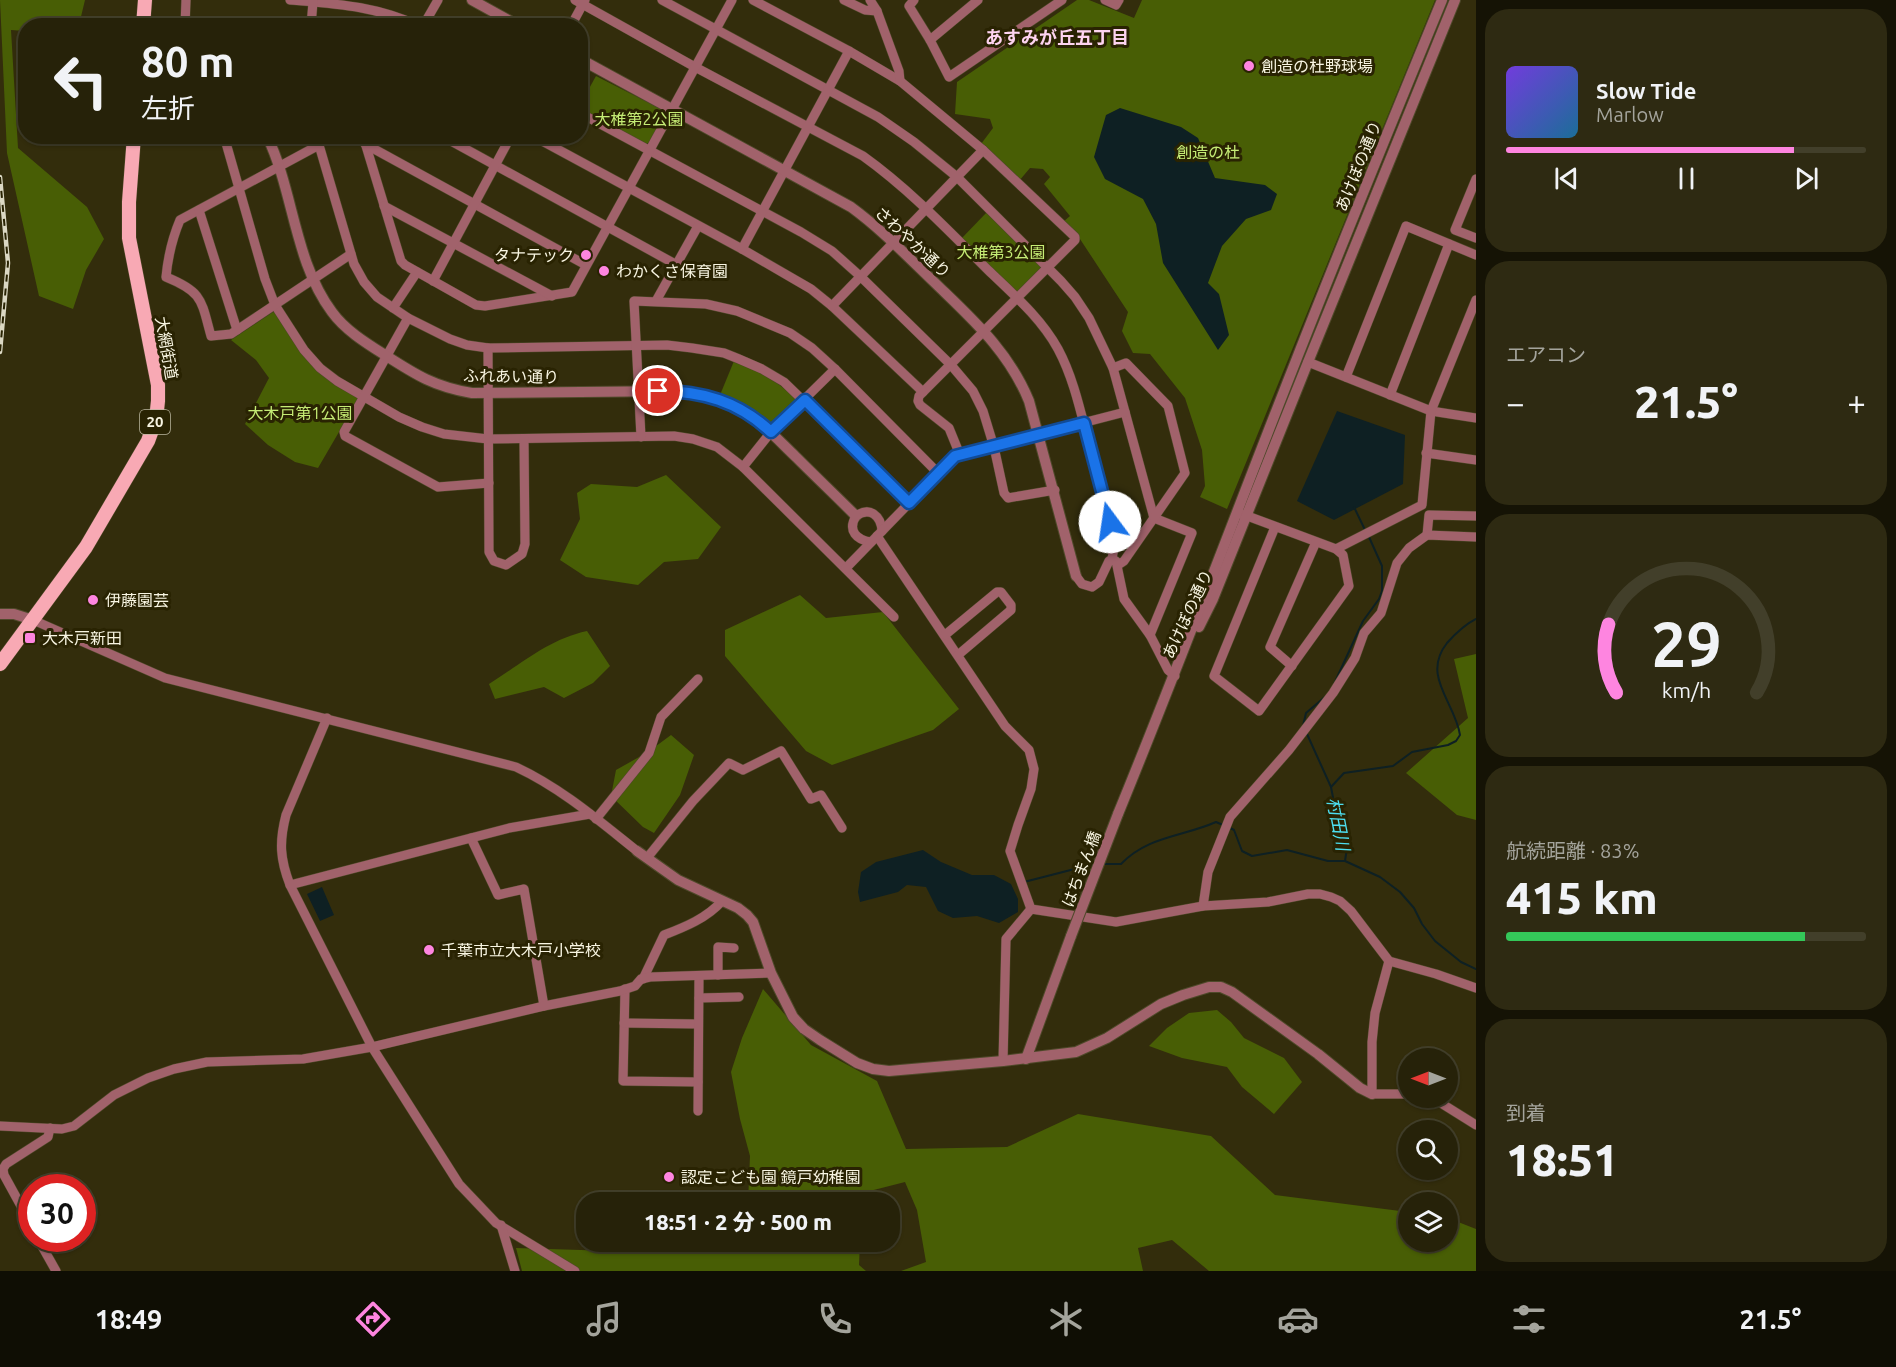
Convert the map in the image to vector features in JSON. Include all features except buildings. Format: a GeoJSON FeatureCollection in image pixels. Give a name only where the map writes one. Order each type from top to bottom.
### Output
{"type":"FeatureCollection","features":[{"type":"Feature","properties":{"kind":"main road"},"geometry":{"type":"LineString","coordinates":[[144,18],[145,0]]}},
{"type":"Feature","properties":{"kind":"main road","name":"大網街道"},"geometry":{"type":"LineString","coordinates":[[0,664],[86,547],[148,441],[156,419],[158,385],[129,238],[133,144]]}},
{"type":"Feature","properties":{"kind":"street"},"geometry":{"type":"LineString","coordinates":[[185,18],[186,0]]}},
{"type":"Feature","properties":{"kind":"street"},"geometry":{"type":"LineString","coordinates":[[290,0],[376,9],[404,18]]}},
{"type":"Feature","properties":{"kind":"street"},"geometry":{"type":"LineString","coordinates":[[426,18],[438,0]]}},
{"type":"Feature","properties":{"kind":"street"},"geometry":{"type":"LineString","coordinates":[[472,0],[505,18]]}},
{"type":"Feature","properties":{"kind":"street"},"geometry":{"type":"LineString","coordinates":[[662,0],[878,117],[914,142],[957,177],[1075,297],[1089,318],[1113,368],[1154,518]]}},
{"type":"Feature","properties":{"kind":"street"},"geometry":{"type":"LineString","coordinates":[[365,144],[401,261],[433,281],[476,304],[485,306],[572,292],[732,0]]}},
{"type":"Feature","properties":{"kind":"street"},"geometry":{"type":"LineString","coordinates":[[753,0],[900,81],[983,150],[1075,237],[1075,240],[985,332],[919,396],[920,405],[949,428],[960,455]]}},
{"type":"Feature","properties":{"kind":"street"},"geometry":{"type":"LineString","coordinates":[[844,0],[865,10],[877,11]]}},
{"type":"Feature","properties":{"kind":"street"},"geometry":{"type":"LineString","coordinates":[[870,0],[877,11],[899,71],[900,81]]}},
{"type":"Feature","properties":{"kind":"street"},"geometry":{"type":"LineString","coordinates":[[930,40],[978,0]]}},
{"type":"Feature","properties":{"kind":"street"},"geometry":{"type":"LineString","coordinates":[[909,2],[949,77],[1062,0]]}},
{"type":"Feature","properties":{"kind":"street"},"geometry":{"type":"LineString","coordinates":[[1105,0],[1116,5],[1119,0]]}},
{"type":"Feature","properties":{"kind":"street","name":"あけぼの通り"},"geometry":{"type":"LineString","coordinates":[[1119,814],[1175,674],[1213,599],[1241,514],[1306,336],[1442,0]]}},
{"type":"Feature","properties":{"kind":"street","name":"あけぼの通り"},"geometry":{"type":"LineString","coordinates":[[1241,514],[1308,362],[1455,0]]}},
{"type":"Feature","properties":{"kind":"street"},"geometry":{"type":"LineString","coordinates":[[574,18],[581,1],[695,67],[863,156],[927,209],[1043,326],[1069,372],[1115,542],[1115,562],[1124,599],[1150,635],[1168,670],[1175,674]]}},
{"type":"Feature","properties":{"kind":"street"},"geometry":{"type":"LineString","coordinates":[[312,18],[313,2]]}},
{"type":"Feature","properties":{"kind":"street"},"geometry":{"type":"LineString","coordinates":[[742,249],[849,51]]}},
{"type":"Feature","properties":{"kind":"street","name":"さわやか通り"},"geometry":{"type":"LineString","coordinates":[[588,63],[850,207],[894,242],[985,332],[1020,379],[1029,401],[1076,576]]}},
{"type":"Feature","properties":{"kind":"street"},"geometry":{"type":"LineString","coordinates":[[588,117],[832,251],[951,365],[973,391],[983,411],[1004,493],[1008,498],[1054,490]]}},
{"type":"Feature","properties":{"kind":"street"},"geometry":{"type":"LineString","coordinates":[[226,144],[265,279],[275,304],[304,350],[320,368],[399,417],[422,428],[444,434],[488,439],[674,436],[693,439],[717,447],[743,467],[894,617]]}},
{"type":"Feature","properties":{"kind":"street","name":"ふれあい通り"},"geometry":{"type":"LineString","coordinates":[[270,144],[280,166],[313,279],[333,314],[351,332],[387,356],[427,381],[449,389],[488,394],[677,391],[714,398],[751,416],[771,432],[856,516]]}},
{"type":"Feature","properties":{"kind":"street"},"geometry":{"type":"LineString","coordinates":[[371,144],[475,205],[586,265]]}},
{"type":"Feature","properties":{"kind":"street"},"geometry":{"type":"LineString","coordinates":[[456,144],[677,265]]}},
{"type":"Feature","properties":{"kind":"street"},"geometry":{"type":"LineString","coordinates":[[433,281],[507,144]]}},
{"type":"Feature","properties":{"kind":"street"},"geometry":{"type":"LineString","coordinates":[[547,144],[811,289],[923,392]]}},
{"type":"Feature","properties":{"kind":"street"},"geometry":{"type":"LineString","coordinates":[[351,254],[231,334],[211,336],[202,304],[196,294],[184,284],[166,277],[168,256],[180,220],[319,145],[354,264],[364,282],[377,297],[408,318],[450,339],[467,345],[488,348],[667,345],[724,353],[784,382],[909,503]]}},
{"type":"Feature","properties":{"kind":"street"},"geometry":{"type":"LineString","coordinates":[[832,306],[983,150]]}},
{"type":"Feature","properties":{"kind":"street"},"geometry":{"type":"LineString","coordinates":[[1476,179],[1455,230],[1476,238]]}},
{"type":"Feature","properties":{"kind":"street"},"geometry":{"type":"LineString","coordinates":[[384,206],[552,296]]}},
{"type":"Feature","properties":{"kind":"street"},"geometry":{"type":"LineString","coordinates":[[200,210],[237,330]]}},
{"type":"Feature","properties":{"kind":"street"},"geometry":{"type":"LineString","coordinates":[[656,301],[698,226]]}},
{"type":"Feature","properties":{"kind":"street"},"geometry":{"type":"LineString","coordinates":[[1346,377],[1406,226],[1476,255]]}},
{"type":"Feature","properties":{"kind":"street"},"geometry":{"type":"LineString","coordinates":[[1390,395],[1449,244]]}},
{"type":"Feature","properties":{"kind":"street"},"geometry":{"type":"LineString","coordinates":[[393,308],[417,272]]}},
{"type":"Feature","properties":{"kind":"street"},"geometry":{"type":"LineString","coordinates":[[1336,549],[1422,505],[1431,411],[1476,300]]}},
{"type":"Feature","properties":{"kind":"street"},"geometry":{"type":"LineString","coordinates":[[640,437],[634,301],[706,304],[737,311],[790,333],[812,348],[836,369],[938,473]]}},
{"type":"Feature","properties":{"kind":"street"},"geometry":{"type":"LineString","coordinates":[[408,318],[363,396],[344,432],[345,436],[438,487],[489,483]]}},
{"type":"Feature","properties":{"kind":"street"},"geometry":{"type":"LineString","coordinates":[[488,348],[489,552],[494,561],[506,565],[522,554],[525,544],[524,439]]}},
{"type":"Feature","properties":{"kind":"street"},"geometry":{"type":"LineString","coordinates":[[1308,362],[1431,411],[1475,415]]}},
{"type":"Feature","properties":{"kind":"street"},"geometry":{"type":"LineString","coordinates":[[1076,576],[1082,584],[1092,587],[1099,582],[1109,561],[1124,561],[1185,473],[1168,406],[1126,363],[1113,368]]}},
{"type":"Feature","properties":{"kind":"street"},"geometry":{"type":"LineString","coordinates":[[743,467],[771,432],[836,369]]}},
{"type":"Feature","properties":{"kind":"street"},"geometry":{"type":"LineString","coordinates":[[846,568],[955,456],[1125,412]]}},
{"type":"Feature","properties":{"kind":"street"},"geometry":{"type":"LineString","coordinates":[[1426,453],[1476,460]]}},
{"type":"Feature","properties":{"kind":"street"},"geometry":{"type":"LineString","coordinates":[[867,512],[874,513],[881,524],[877,536],[859,539],[852,527],[856,516],[867,512]]}},
{"type":"Feature","properties":{"kind":"street"},"geometry":{"type":"LineString","coordinates":[[1241,514],[1275,526],[1336,549],[1343,555],[1349,586],[1259,711],[1214,676],[1275,526]]}},
{"type":"Feature","properties":{"kind":"street"},"geometry":{"type":"LineString","coordinates":[[1427,535],[1429,515],[1476,516]]}},
{"type":"Feature","properties":{"kind":"street"},"geometry":{"type":"LineString","coordinates":[[1150,635],[1192,533],[1154,518]]}},
{"type":"Feature","properties":{"kind":"street"},"geometry":{"type":"LineString","coordinates":[[1203,906],[1208,872],[1230,817],[1289,750],[1333,693],[1355,658],[1364,633],[1381,613],[1397,563],[1409,548],[1427,535],[1476,537]]}},
{"type":"Feature","properties":{"kind":"street"},"geometry":{"type":"LineString","coordinates":[[877,536],[1005,726],[1029,750],[1034,769],[1031,789],[1010,851],[1031,909]]}},
{"type":"Feature","properties":{"kind":"street"},"geometry":{"type":"LineString","coordinates":[[1292,666],[1270,647],[1316,542]]}},
{"type":"Feature","properties":{"kind":"street"},"geometry":{"type":"LineString","coordinates":[[945,635],[997,592],[1000,592],[1011,605],[1011,610],[958,655]]}},
{"type":"Feature","properties":{"kind":"street"},"geometry":{"type":"LineString","coordinates":[[0,614],[14,614],[33,620],[165,678],[516,767],[539,778],[678,880],[738,908],[747,915],[753,922],[771,973],[793,1017],[804,1029],[857,1063],[873,1069],[889,1071],[1026,1059],[1076,1052],[1107,1038],[1161,1005],[1198,990],[1221,987],[1232,992],[1318,1054],[1360,1088],[1372,1094],[1398,1094]]}},
{"type":"Feature","properties":{"kind":"street"},"geometry":{"type":"LineString","coordinates":[[290,885],[509,828],[593,816],[649,753],[661,717],[698,679]]}},
{"type":"Feature","properties":{"kind":"street"},"geometry":{"type":"LineString","coordinates":[[327,718],[290,806],[282,831],[283,866],[290,885],[372,1047],[459,1184],[501,1225],[575,1271]]}},
{"type":"Feature","properties":{"kind":"street"},"geometry":{"type":"LineString","coordinates":[[647,858],[693,801],[729,763],[743,770],[781,751],[811,799],[821,795],[842,828]]}},
{"type":"Feature","properties":{"kind":"street","name":"はちまん橋"},"geometry":{"type":"LineString","coordinates":[[1026,1059],[1119,814]]}},
{"type":"Feature","properties":{"kind":"street"},"geometry":{"type":"LineString","coordinates":[[471,838],[498,895],[524,889],[544,1006]]}},
{"type":"Feature","properties":{"kind":"street"},"geometry":{"type":"LineString","coordinates":[[1031,909],[1116,922],[1203,906],[1268,902],[1308,894],[1332,897],[1351,911],[1389,961],[1476,988]]}},
{"type":"Feature","properties":{"kind":"street"},"geometry":{"type":"LineString","coordinates":[[0,1126],[62,1129],[74,1126],[114,1095],[148,1078],[207,1062],[303,1059],[372,1047],[635,986],[643,979],[664,935],[686,927],[714,911],[722,901]]}},
{"type":"Feature","properties":{"kind":"street"},"geometry":{"type":"LineString","coordinates":[[1003,1061],[1006,939],[1031,909]]}},
{"type":"Feature","properties":{"kind":"street"},"geometry":{"type":"LineString","coordinates":[[718,975],[718,947],[734,948]]}},
{"type":"Feature","properties":{"kind":"street"},"geometry":{"type":"LineString","coordinates":[[1372,1094],[1372,1042],[1375,1013],[1389,961]]}},
{"type":"Feature","properties":{"kind":"street"},"geometry":{"type":"LineString","coordinates":[[643,979],[771,973]]}},
{"type":"Feature","properties":{"kind":"street"},"geometry":{"type":"LineString","coordinates":[[698,1111],[699,976]]}},
{"type":"Feature","properties":{"kind":"street"},"geometry":{"type":"LineString","coordinates":[[625,989],[623,1081],[698,1082]]}},
{"type":"Feature","properties":{"kind":"street"},"geometry":{"type":"LineString","coordinates":[[699,998],[739,997]]}},
{"type":"Feature","properties":{"kind":"street"},"geometry":{"type":"LineString","coordinates":[[624,1023],[698,1024]]}},
{"type":"Feature","properties":{"kind":"street"},"geometry":{"type":"LineString","coordinates":[[1449,1108],[1476,1125]]}},
{"type":"Feature","properties":{"kind":"street"},"geometry":{"type":"LineString","coordinates":[[18,1200],[3,1169],[6,1164],[48,1137],[50,1128]]}},
{"type":"Feature","properties":{"kind":"street"},"geometry":{"type":"LineString","coordinates":[[501,1225],[515,1271]]}},
{"type":"Feature","properties":{"kind":"street"},"geometry":{"type":"LineString","coordinates":[[45,1252],[56,1271]]}},
{"type":"Feature","properties":{"kind":"green space"},"geometry":{"type":"Polygon","coordinates":[[[0,0],[85,0],[81,18],[18,18],[18,30],[11,30],[18,148],[87,207],[104,239],[86,270],[73,309],[39,296],[7,153],[0,0]]]}},
{"type":"Feature","properties":{"kind":"green space","name":"創造の杜"},"geometry":{"type":"Polygon","coordinates":[[[1077,0],[1089,0],[1134,18],[1142,0],[1435,0],[1227,509],[1200,497],[1205,486],[1202,450],[1185,398],[1150,354],[1133,353],[1122,331],[1128,312],[1078,236],[1063,222],[1070,216],[1044,184],[1050,177],[1043,169],[1030,168],[1019,181],[981,144],[993,128],[990,119],[955,114],[957,82],[1077,0]]]}},
{"type":"Feature","properties":{"kind":"green space","name":"大椎第2公園"},"geometry":{"type":"Polygon","coordinates":[[[596,76],[663,110],[664,117],[650,142],[646,144],[588,112],[588,90],[596,76]]]}},
{"type":"Feature","properties":{"kind":"green space","name":"大椎第3公園"},"geometry":{"type":"Polygon","coordinates":[[[987,212],[1040,265],[1041,272],[1020,293],[1015,293],[961,239],[987,212]]]}},
{"type":"Feature","properties":{"kind":"green space","name":"大木戸第1公園"},"geometry":{"type":"Polygon","coordinates":[[[273,312],[325,376],[357,398],[318,468],[295,462],[268,445],[245,424],[269,378],[256,360],[231,340],[273,312]]]}},
{"type":"Feature","properties":{"kind":"green space"},"geometry":{"type":"Polygon","coordinates":[[[734,361],[768,377],[797,400],[771,427],[720,395],[734,361]]]}},
{"type":"Feature","properties":{"kind":"green space"},"geometry":{"type":"Polygon","coordinates":[[[666,475],[721,527],[698,559],[664,562],[638,585],[586,577],[560,560],[580,519],[577,493],[591,484],[637,487],[666,475]]]}},
{"type":"Feature","properties":{"kind":"green space"},"geometry":{"type":"Polygon","coordinates":[[[800,595],[826,618],[883,612],[959,709],[933,730],[832,765],[806,751],[725,656],[725,630],[800,595]]]}},
{"type":"Feature","properties":{"kind":"green space"},"geometry":{"type":"Polygon","coordinates":[[[587,631],[610,666],[593,683],[564,698],[544,687],[495,699],[489,684],[548,646],[587,631]]]}},
{"type":"Feature","properties":{"kind":"green space"},"geometry":{"type":"Polygon","coordinates":[[[1476,654],[1476,820],[1457,815],[1406,773],[1468,718],[1454,659],[1476,654]]]}},
{"type":"Feature","properties":{"kind":"green space"},"geometry":{"type":"Polygon","coordinates":[[[671,735],[694,755],[680,795],[654,833],[643,827],[611,796],[616,770],[648,752],[671,735]]]}},
{"type":"Feature","properties":{"kind":"green space"},"geometry":{"type":"Polygon","coordinates":[[[763,989],[811,1045],[877,1081],[906,1149],[1007,1147],[1078,1114],[1211,1136],[1275,1195],[1398,1211],[1398,1252],[1458,1252],[1458,1222],[1476,1229],[1476,1271],[1209,1271],[1172,1240],[1138,1248],[1143,1271],[901,1271],[926,1262],[917,1210],[905,1182],[866,1192],[748,1192],[750,1156],[731,1072],[742,1038],[763,989]]]}},
{"type":"Feature","properties":{"kind":"green space"},"geometry":{"type":"Polygon","coordinates":[[[1217,1010],[1244,1038],[1284,1058],[1302,1082],[1274,1114],[1242,1087],[1227,1067],[1182,1058],[1149,1046],[1167,1028],[1189,1013],[1217,1010]]]}},
{"type":"Feature","properties":{"kind":"green space"},"geometry":{"type":"Polygon","coordinates":[[[516,1248],[576,1250],[576,1252],[860,1252],[859,1265],[866,1271],[522,1271],[516,1248]]]}},
{"type":"Feature","properties":{"kind":"shaded area"},"geometry":{"type":"Polygon","coordinates":[[[1120,108],[1181,127],[1198,138],[1215,178],[1265,185],[1277,194],[1271,210],[1246,219],[1222,246],[1208,283],[1219,294],[1229,335],[1218,350],[1163,263],[1156,224],[1143,199],[1105,179],[1094,157],[1106,115],[1120,108]]]}},
{"type":"Feature","properties":{"kind":"shaded area"},"geometry":{"type":"Polygon","coordinates":[[[1337,411],[1405,435],[1403,484],[1334,520],[1297,501],[1337,411]]]}},
{"type":"Feature","properties":{"kind":"shaded area"},"geometry":{"type":"Polygon","coordinates":[[[923,850],[941,862],[972,875],[994,875],[1011,884],[1018,899],[1018,912],[999,923],[977,916],[953,918],[938,911],[926,887],[907,885],[898,892],[860,902],[858,892],[861,872],[876,862],[923,850]]]}},
{"type":"Feature","properties":{"kind":"shaded area"},"geometry":{"type":"Polygon","coordinates":[[[322,887],[334,915],[320,921],[307,894],[322,887]]]}},
{"type":"Feature","properties":{"kind":"waterway"},"geometry":{"type":"LineString","coordinates":[[1354,507],[1366,532]]}},
{"type":"Feature","properties":{"kind":"waterway"},"geometry":{"type":"LineString","coordinates":[[1334,684],[1363,621],[1382,591],[1382,566],[1369,537]]}},
{"type":"Feature","properties":{"kind":"waterway","name":"村田川"},"geometry":{"type":"LineString","coordinates":[[1331,787],[1344,773],[1393,766],[1412,752],[1448,745],[1456,741],[1460,735],[1457,723],[1438,678],[1437,667],[1440,655],[1447,643],[1476,619]]}},
{"type":"Feature","properties":{"kind":"waterway"},"geometry":{"type":"LineString","coordinates":[[1303,726],[1306,713],[1326,696]]}},
{"type":"Feature","properties":{"kind":"waterway","name":"村田川"},"geometry":{"type":"LineString","coordinates":[[1307,734],[1331,787],[1347,848],[1345,861]]}},
{"type":"Feature","properties":{"kind":"waterway"},"geometry":{"type":"LineString","coordinates":[[1102,864],[1121,864],[1131,855],[1154,842],[1216,822],[1223,825]]}},
{"type":"Feature","properties":{"kind":"waterway","name":"村田川"},"geometry":{"type":"LineString","coordinates":[[1228,827],[1234,830],[1242,851],[1252,856],[1287,850],[1328,861],[1345,861],[1380,877],[1400,892],[1414,908],[1422,924],[1435,941],[1461,962],[1476,969]]}},
{"type":"Feature","properties":{"kind":"waterway"},"geometry":{"type":"LineString","coordinates":[[1024,882],[1094,864]]}},
{"type":"Feature","properties":{"kind":"railway"},"geometry":{"type":"LineString","coordinates":[[0,177],[8,263],[0,352]]}},
{"type":"Feature","properties":{"kind":"place","name":"創造の杜野球場"},"geometry":{"type":"Point","coordinates":[1249,66]}},
{"type":"Feature","properties":{"kind":"place","name":"タナテック"},"geometry":{"type":"Point","coordinates":[586,255]}},
{"type":"Feature","properties":{"kind":"place","name":"わかくさ保育園"},"geometry":{"type":"Point","coordinates":[604,271]}},
{"type":"Feature","properties":{"kind":"place","name":"伊藤園芸"},"geometry":{"type":"Point","coordinates":[93,600]}},
{"type":"Feature","properties":{"kind":"place","name":"大木戸新田"},"geometry":{"type":"Point","coordinates":[30,638]}},
{"type":"Feature","properties":{"kind":"place","name":"千葉市立大木戸小学校"},"geometry":{"type":"Point","coordinates":[429,950]}},
{"type":"Feature","properties":{"kind":"place","name":"認定こども園 鏡戸幼稚園"},"geometry":{"type":"Point","coordinates":[669,1177]}},
{"type":"Feature","properties":{"kind":"district","name":"あすみが丘五丁目"},"geometry":{"type":"Point","coordinates":[1057,38]}},
{"type":"Feature","properties":{"kind":"route"},"geometry":{"type":"LineString","coordinates":[[658,391],[696,393],[714,398],[751,416],[771,432],[805,400],[909,503],[955,456],[1084,423],[1110,522]]}}]}
